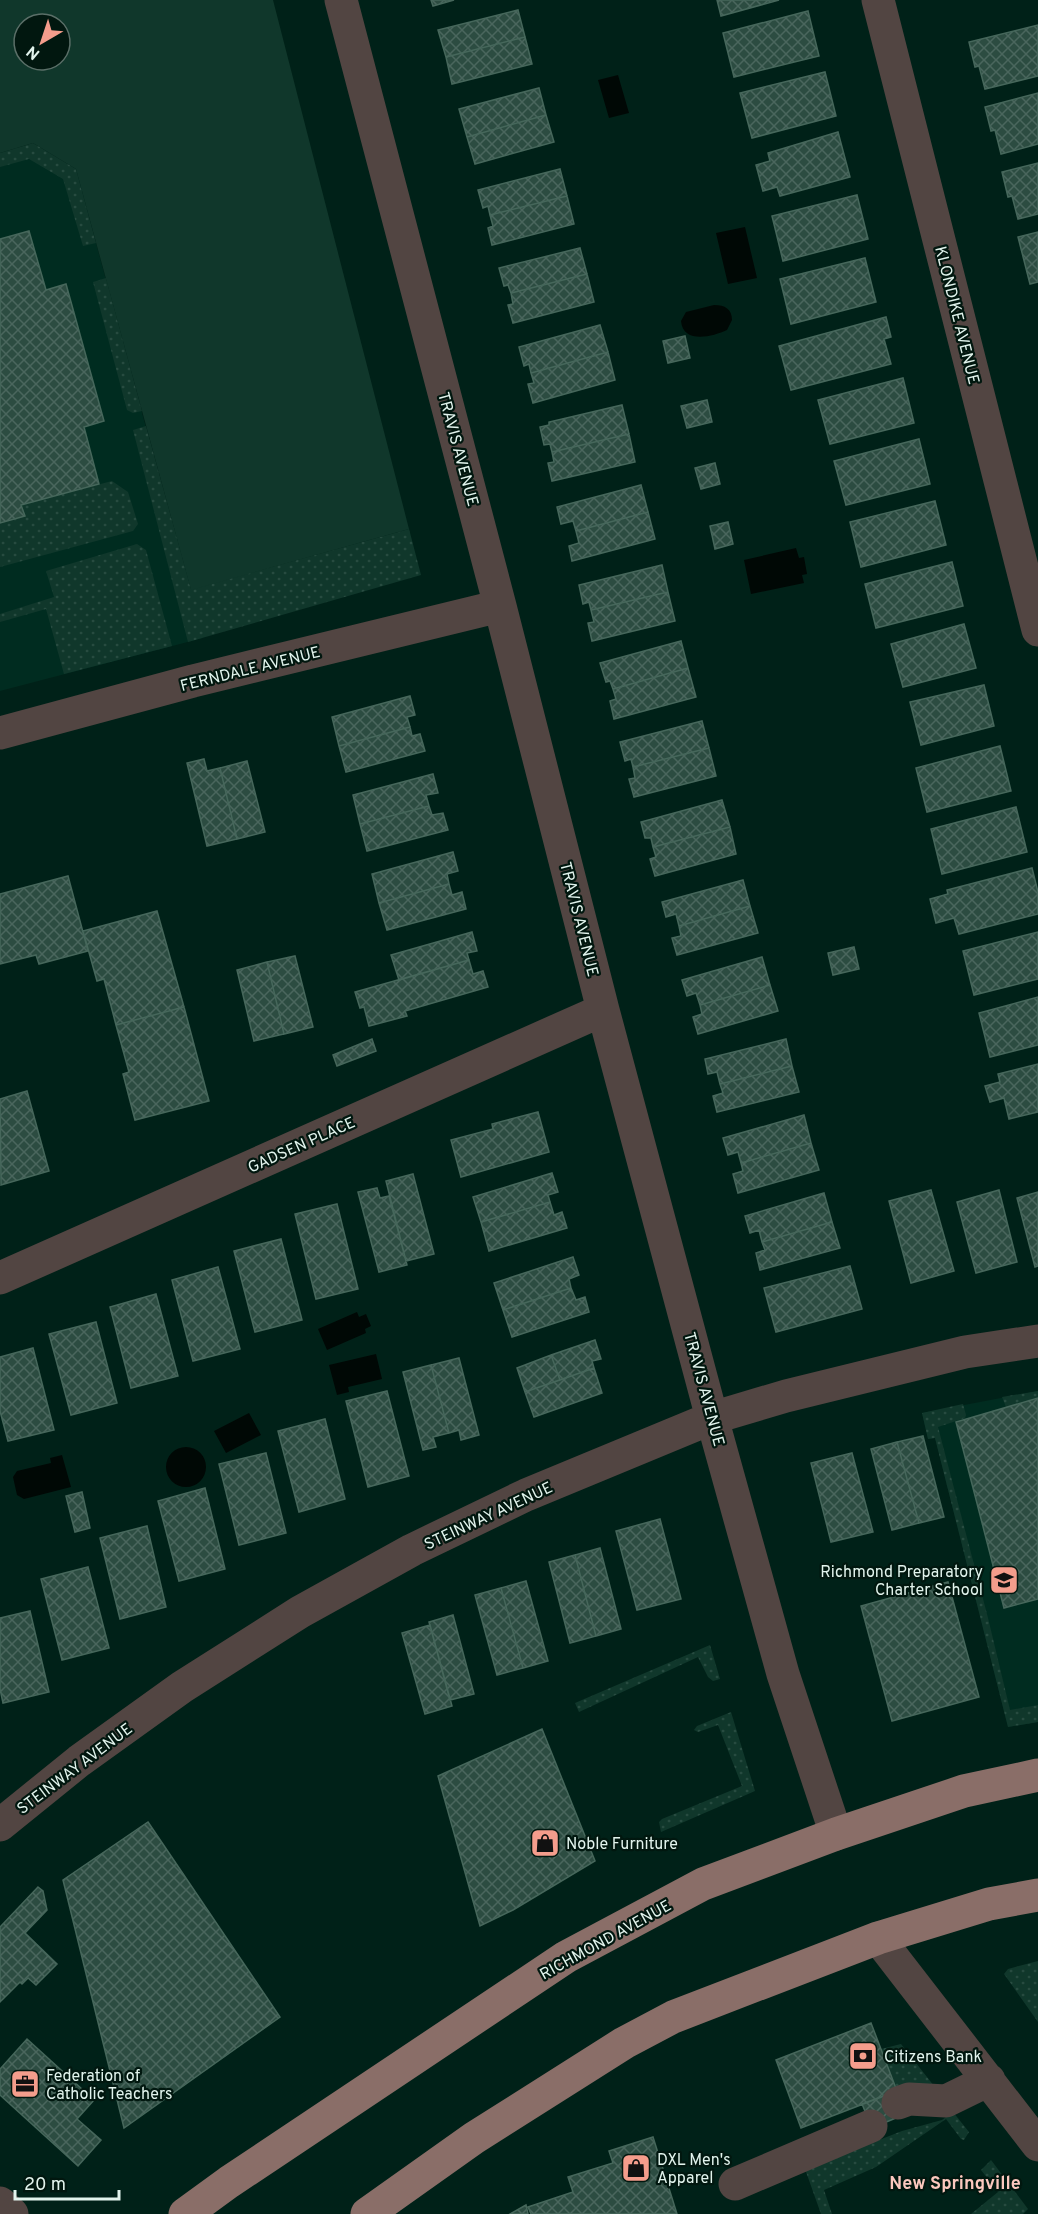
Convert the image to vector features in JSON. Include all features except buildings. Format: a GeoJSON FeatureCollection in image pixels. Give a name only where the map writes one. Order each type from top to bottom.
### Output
{"type":"FeatureCollection","features":[{"type":"Feature","properties":{"kind":"main road","name":"RICHMOND AVENUE"},"geometry":{"type":"LineString","coordinates":[[185,2214],[229,2182],[566,1957],[703,1884],[836,1834],[964,1791],[1038,1775]]}},
{"type":"Feature","properties":{"kind":"main road"},"geometry":{"type":"LineString","coordinates":[[367,2214],[474,2138],[624,2043],[673,2017],[878,1938],[990,1904],[1038,1894]]}},
{"type":"Feature","properties":{"kind":"street","name":"TRAVIS AVENUE"},"geometry":{"type":"LineString","coordinates":[[341,0],[603,1010],[712,1418],[783,1674],[836,1834]]}},
{"type":"Feature","properties":{"kind":"street","name":"KLONDIKE AVENUE"},"geometry":{"type":"LineString","coordinates":[[880,0],[1038,630]]}},
{"type":"Feature","properties":{"kind":"street","name":"FERNDALE AVENUE"},"geometry":{"type":"LineString","coordinates":[[0,733],[193,681],[500,606]]}},
{"type":"Feature","properties":{"kind":"street","name":"GADSEN PLACE"},"geometry":{"type":"LineString","coordinates":[[0,1278],[603,1010]]}},
{"type":"Feature","properties":{"kind":"street","name":"STEINWAY AVENUE"},"geometry":{"type":"LineString","coordinates":[[0,1825],[79,1761],[182,1687],[300,1612],[412,1550],[526,1495],[712,1418],[786,1396],[965,1352],[1038,1341]]}},
{"type":"Feature","properties":{"kind":"street"},"geometry":{"type":"LineString","coordinates":[[878,1938],[1038,2145]]}},
{"type":"Feature","properties":{"kind":"street"},"geometry":{"type":"LineString","coordinates":[[900,2109],[909,2099],[946,2101],[988,2080]]}},
{"type":"Feature","properties":{"kind":"street"},"geometry":{"type":"LineString","coordinates":[[732,2176],[869,2120]]}},
{"type":"Feature","properties":{"kind":"street"},"geometry":{"type":"LineString","coordinates":[[0,2203],[12,2214]]}},
{"type":"Feature","properties":{"kind":"shaded area"},"geometry":{"type":"Polygon","coordinates":[[[0,0],[273,0],[409,529],[191,590],[76,169],[33,143],[0,153],[0,0]]]}},
{"type":"Feature","properties":{"kind":"shaded area"},"geometry":{"type":"Polygon","coordinates":[[[618,75],[629,113],[609,118],[598,80],[618,75]]]}},
{"type":"Feature","properties":{"kind":"shaded area"},"geometry":{"type":"Polygon","coordinates":[[[33,143],[76,169],[96,243],[83,246],[63,179],[29,159],[0,167],[0,153],[33,143]]]}},
{"type":"Feature","properties":{"kind":"shaded area"},"geometry":{"type":"Polygon","coordinates":[[[0,153],[76,169],[203,638],[0,691],[0,153]]]}},
{"type":"Feature","properties":{"kind":"shaded area"},"geometry":{"type":"Polygon","coordinates":[[[745,227],[757,278],[728,284],[716,233],[745,227]]]}},
{"type":"Feature","properties":{"kind":"shaded area"},"geometry":{"type":"Polygon","coordinates":[[[106,278],[142,411],[133,413],[127,410],[93,282],[106,278]]]}},
{"type":"Feature","properties":{"kind":"shaded area"},"geometry":{"type":"Polygon","coordinates":[[[714,305],[725,307],[731,313],[732,320],[727,330],[699,337],[687,333],[681,321],[686,312],[714,305]]]}},
{"type":"Feature","properties":{"kind":"shaded area"},"geometry":{"type":"Polygon","coordinates":[[[146,426],[191,589],[409,529],[421,575],[188,642],[133,430],[146,426]]]}},
{"type":"Feature","properties":{"kind":"shaded area"},"geometry":{"type":"Polygon","coordinates":[[[112,481],[128,492],[138,524],[133,531],[0,567],[0,523],[24,516],[21,505],[112,481]]]}},
{"type":"Feature","properties":{"kind":"shaded area"},"geometry":{"type":"Polygon","coordinates":[[[137,544],[146,550],[172,646],[64,674],[46,609],[0,622],[0,614],[54,597],[46,571],[137,544]]]}},
{"type":"Feature","properties":{"kind":"shaded area"},"geometry":{"type":"Polygon","coordinates":[[[796,548],[799,558],[804,557],[807,574],[802,575],[804,583],[751,594],[744,560],[796,548]]]}},
{"type":"Feature","properties":{"kind":"shaded area"},"geometry":{"type":"Polygon","coordinates":[[[357,1312],[359,1317],[366,1314],[371,1326],[365,1329],[366,1333],[327,1350],[318,1329],[357,1312]]]}},
{"type":"Feature","properties":{"kind":"shaded area"},"geometry":{"type":"Polygon","coordinates":[[[376,1354],[382,1379],[348,1387],[349,1392],[337,1395],[329,1365],[376,1354]]]}},
{"type":"Feature","properties":{"kind":"shaded area","name":"Richmond Preparatory Charter School"},"geometry":{"type":"Polygon","coordinates":[[[1038,1391],[1038,1722],[1008,1727],[935,1438],[928,1439],[922,1413],[1038,1391]]]}},
{"type":"Feature","properties":{"kind":"shaded area"},"geometry":{"type":"Polygon","coordinates":[[[1038,1391],[1038,1398],[1006,1407],[1002,1397],[1038,1391]]]}},
{"type":"Feature","properties":{"kind":"shaded area"},"geometry":{"type":"Polygon","coordinates":[[[963,1404],[965,1418],[938,1427],[1010,1710],[1038,1705],[1038,1722],[1008,1727],[935,1438],[928,1439],[922,1413],[963,1404]]]}},
{"type":"Feature","properties":{"kind":"shaded area"},"geometry":{"type":"Polygon","coordinates":[[[249,1413],[261,1435],[226,1453],[214,1431],[249,1413]]]}},
{"type":"Feature","properties":{"kind":"shaded area"},"geometry":{"type":"Polygon","coordinates":[[[186,1447],[200,1453],[206,1467],[200,1481],[186,1487],[172,1481],[166,1467],[172,1453],[186,1447]]]}},
{"type":"Feature","properties":{"kind":"shaded area"},"geometry":{"type":"Polygon","coordinates":[[[62,1455],[71,1487],[24,1499],[17,1495],[13,1477],[17,1471],[51,1463],[50,1458],[62,1455]]]}},
{"type":"Feature","properties":{"kind":"shaded area"},"geometry":{"type":"Polygon","coordinates":[[[710,1645],[720,1679],[713,1681],[708,1677],[698,1657],[579,1712],[575,1703],[710,1645]]]}},
{"type":"Feature","properties":{"kind":"shaded area"},"geometry":{"type":"Polygon","coordinates":[[[731,1712],[755,1791],[661,1832],[659,1822],[662,1819],[742,1786],[718,1725],[698,1732],[694,1730],[697,1726],[731,1712]]]}},
{"type":"Feature","properties":{"kind":"shaded area"},"geometry":{"type":"Polygon","coordinates":[[[1038,1961],[1038,2022],[1004,1974],[1008,1969],[1038,1961]]]}},
{"type":"Feature","properties":{"kind":"shaded area"},"geometry":{"type":"Polygon","coordinates":[[[901,2044],[938,2091],[897,2091],[881,2049],[901,2044]]]}},
{"type":"Feature","properties":{"kind":"shaded area"},"geometry":{"type":"Polygon","coordinates":[[[953,2112],[969,2132],[964,2140],[946,2119],[876,2167],[824,2190],[832,2214],[821,2214],[805,2169],[902,2131],[942,2120],[953,2112]]]}},
{"type":"Feature","properties":{"kind":"shaded area"},"geometry":{"type":"Polygon","coordinates":[[[991,2160],[1028,2209],[1023,2214],[971,2214],[998,2192],[981,2170],[991,2160]]]}},
{"type":"Feature","properties":{"kind":"place","name":"Richmond Preparatory Charter School"},"geometry":{"type":"Point","coordinates":[1004,1580]}},
{"type":"Feature","properties":{"kind":"place","name":"Noble Furniture"},"geometry":{"type":"Point","coordinates":[545,1843]}},
{"type":"Feature","properties":{"kind":"place","name":"Citizens Bank"},"geometry":{"type":"Point","coordinates":[863,2056]}},
{"type":"Feature","properties":{"kind":"place","name":"Federation of Catholic Teachers"},"geometry":{"type":"Point","coordinates":[25,2084]}},
{"type":"Feature","properties":{"kind":"place","name":"DXL Men's Apparel"},"geometry":{"type":"Point","coordinates":[636,2168]}},
{"type":"Feature","properties":{"kind":"district","name":"New Springville"},"geometry":{"type":"Point","coordinates":[955,2183]}}]}
